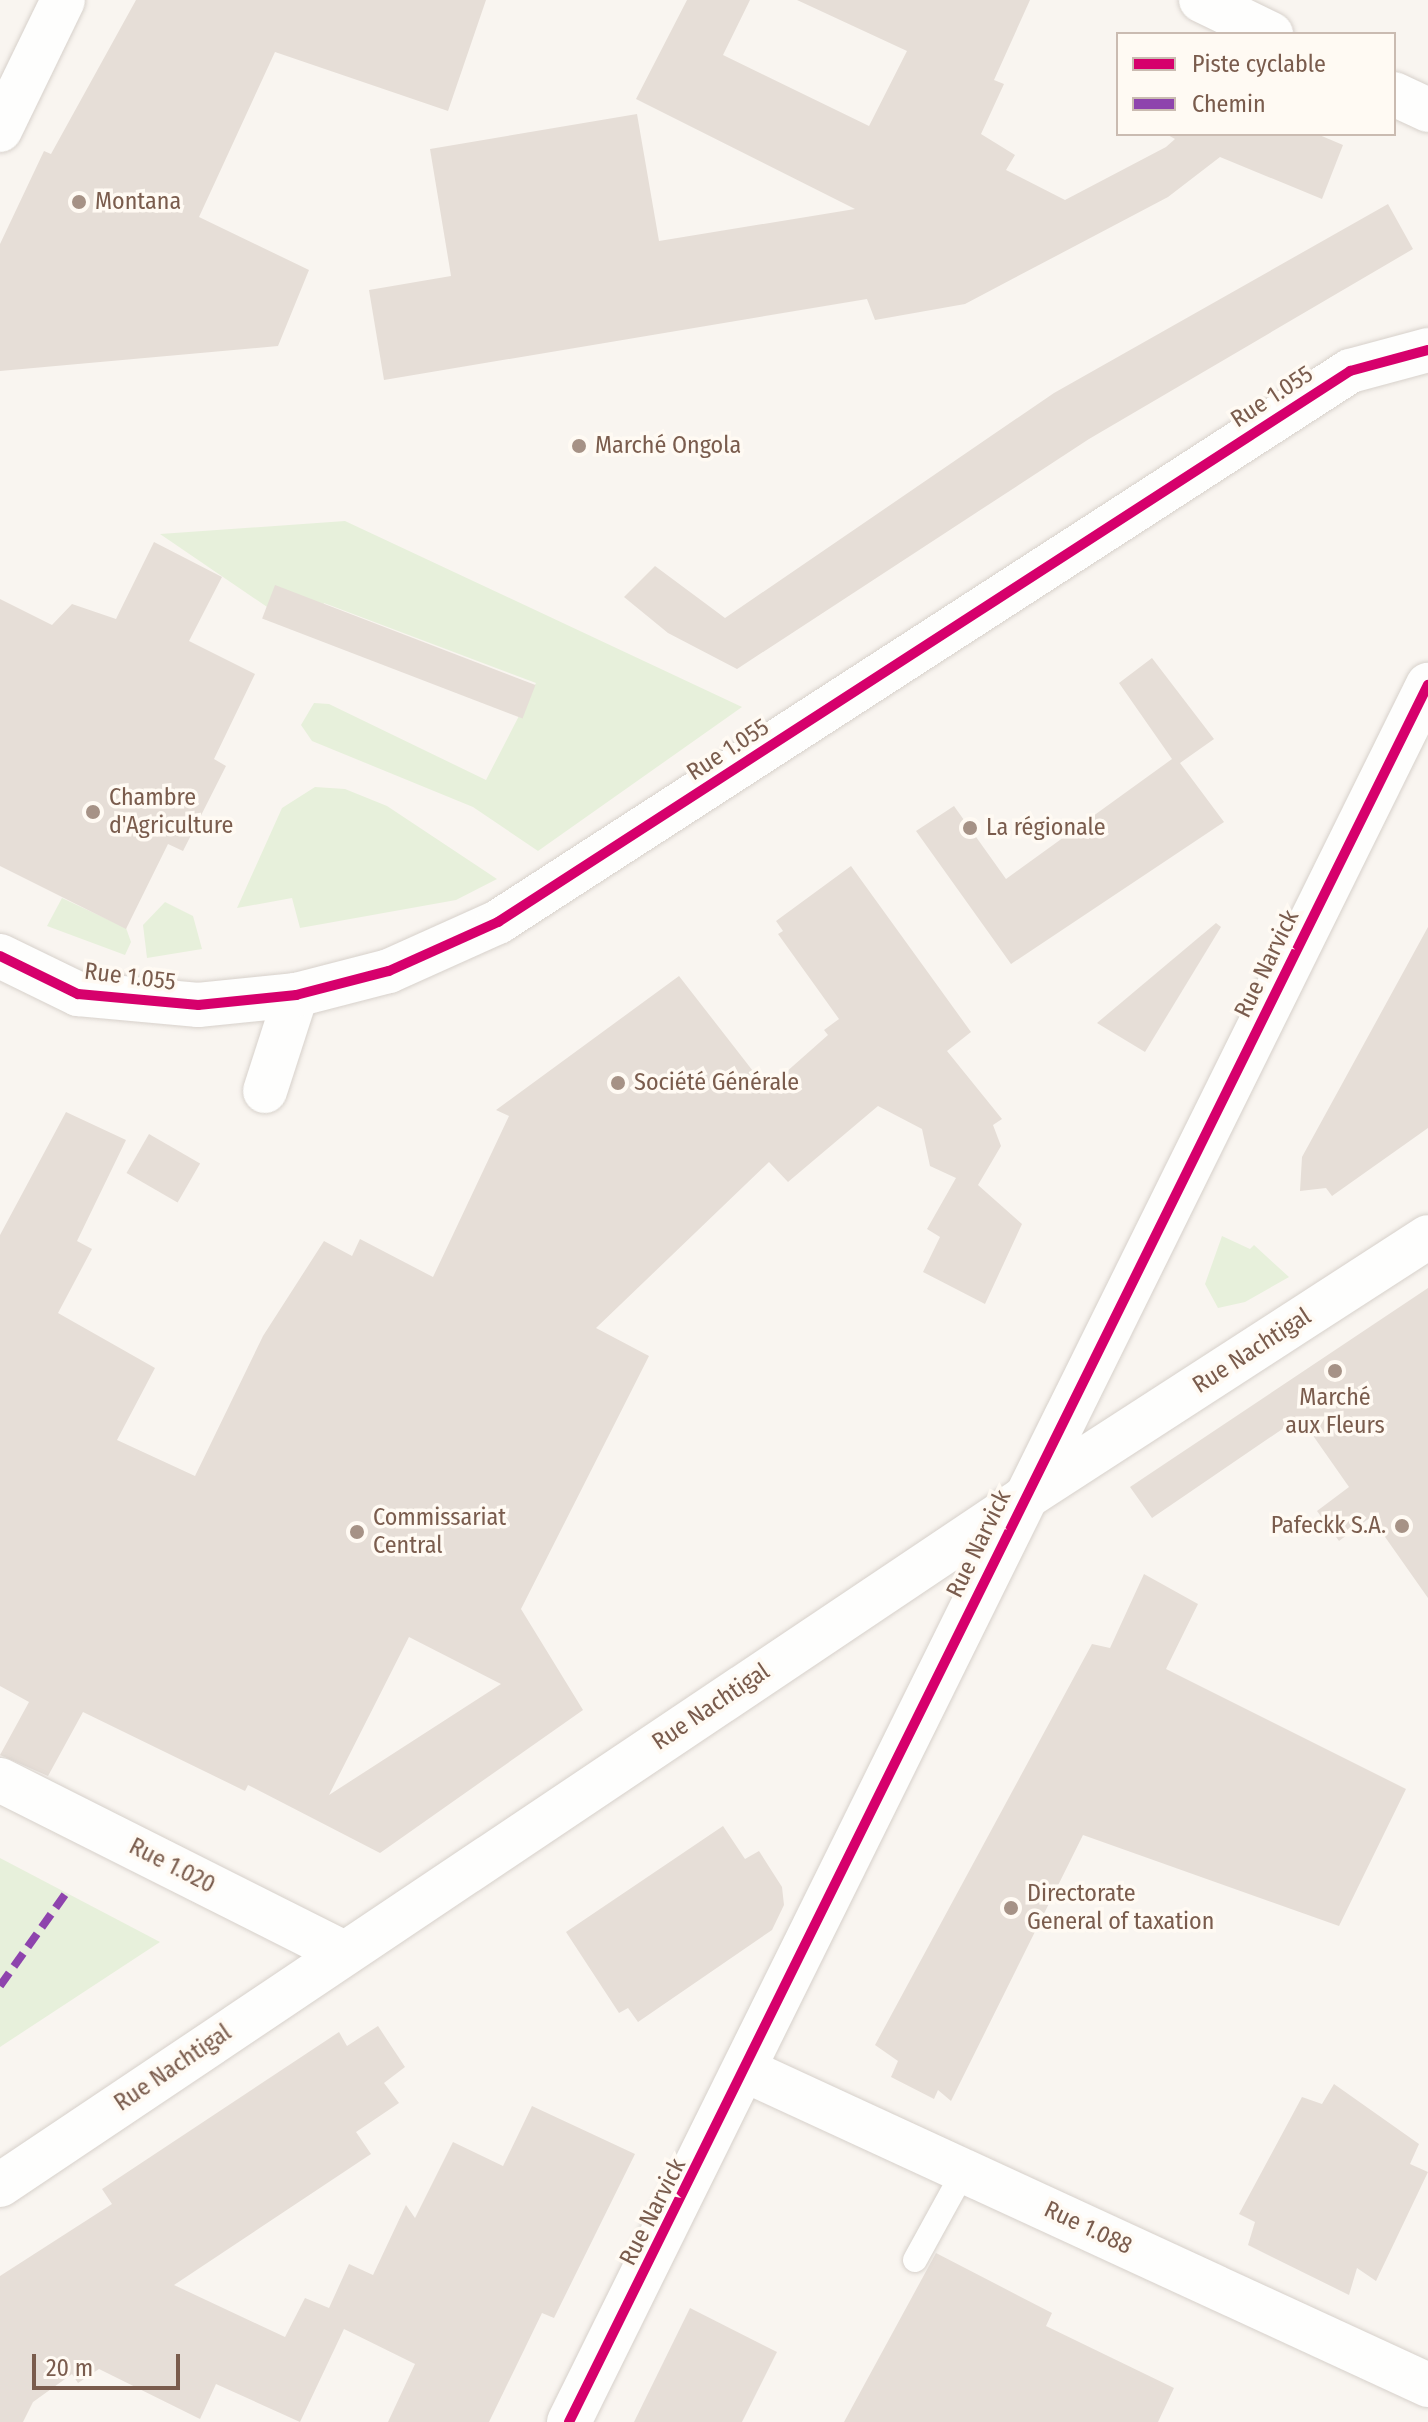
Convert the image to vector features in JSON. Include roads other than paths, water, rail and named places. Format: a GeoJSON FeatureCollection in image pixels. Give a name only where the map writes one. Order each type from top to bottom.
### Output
{"type":"FeatureCollection","features":[{"type":"Feature","properties":{"kind":"street"},"geometry":{"type":"LineString","coordinates":[[0,130],[63,0]]}},
{"type":"Feature","properties":{"kind":"street"},"geometry":{"type":"LineString","coordinates":[[1201,0],[1267,32]]}},
{"type":"Feature","properties":{"kind":"street"},"geometry":{"type":"LineString","coordinates":[[1396,95],[1428,110]]}},
{"type":"Feature","properties":{"kind":"street","name":"Rue 1.055"},"geometry":{"type":"LineString","coordinates":[[0,956],[78,994],[198,1005],[296,995],[389,971],[498,922],[1350,371],[1428,350]]}},
{"type":"Feature","properties":{"kind":"street","name":"Rue Narvick"},"geometry":{"type":"LineString","coordinates":[[569,2422],[747,2071],[1023,1499],[1428,685]]}},
{"type":"Feature","properties":{"kind":"street"},"geometry":{"type":"LineString","coordinates":[[265,1091],[296,995]]}},
{"type":"Feature","properties":{"kind":"street","name":"Rue Nachtigal"},"geometry":{"type":"LineString","coordinates":[[0,2185],[1023,1499],[1428,1237]]}},
{"type":"Feature","properties":{"kind":"street","name":"Rue 1.020"},"geometry":{"type":"LineString","coordinates":[[0,1780],[344,1953]]}},
{"type":"Feature","properties":{"kind":"street","name":"Rue 1.088"},"geometry":{"type":"LineString","coordinates":[[747,2071],[1428,2385]]}},
{"type":"Feature","properties":{"kind":"lane"},"geometry":{"type":"LineString","coordinates":[[915,2260],[964,2171]]}},
{"type":"Feature","properties":{"kind":"place","name":"Montana"},"geometry":{"type":"Point","coordinates":[79,202]}},
{"type":"Feature","properties":{"kind":"place","name":"Marché Ongola"},"geometry":{"type":"Point","coordinates":[579,446]}},
{"type":"Feature","properties":{"kind":"place","name":"Chambre d'Agriculture"},"geometry":{"type":"Point","coordinates":[93,812]}},
{"type":"Feature","properties":{"kind":"place","name":"La régionale"},"geometry":{"type":"Point","coordinates":[970,828]}},
{"type":"Feature","properties":{"kind":"place","name":"Société Générale"},"geometry":{"type":"Point","coordinates":[618,1083]}},
{"type":"Feature","properties":{"kind":"place","name":"Marché aux Fleurs"},"geometry":{"type":"Point","coordinates":[1335,1371]}},
{"type":"Feature","properties":{"kind":"place","name":"Pafeckk S.A."},"geometry":{"type":"Point","coordinates":[1402,1526]}},
{"type":"Feature","properties":{"kind":"place","name":"Commissariat Central"},"geometry":{"type":"Point","coordinates":[357,1532]}},
{"type":"Feature","properties":{"kind":"place","name":"Directorate General of taxation"},"geometry":{"type":"Point","coordinates":[1011,1908]}}]}
